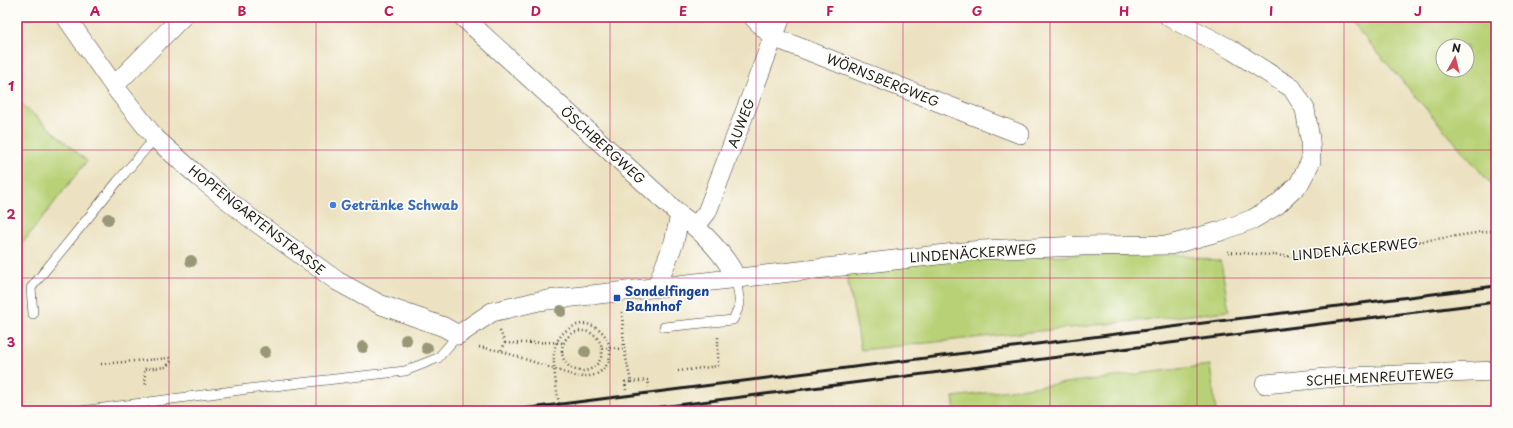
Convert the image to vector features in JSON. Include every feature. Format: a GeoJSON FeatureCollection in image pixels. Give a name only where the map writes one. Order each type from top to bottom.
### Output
{"type":"FeatureCollection","features":[{"type":"Feature","properties":{"kind":"street","name":"HOPFENGARTENSTRASSE"},"geometry":{"type":"LineString","coordinates":[[66,17],[114,86],[155,138],[199,177],[249,217],[337,281],[379,304],[444,328],[458,335]]}},
{"type":"Feature","properties":{"kind":"street"},"geometry":{"type":"LineString","coordinates":[[114,86],[182,17]]}},
{"type":"Feature","properties":{"kind":"street","name":"ÖSCHBERGWEG"},"geometry":{"type":"LineString","coordinates":[[463,17],[680,215],[696,226],[732,267],[736,278]]}},
{"type":"Feature","properties":{"kind":"street","name":"WÖRNSBERGWEG"},"geometry":{"type":"LineString","coordinates":[[753,17],[773,37],[1020,134]]}},
{"type":"Feature","properties":{"kind":"street","name":"AUWEG"},"geometry":{"type":"LineString","coordinates":[[696,226],[707,212],[781,17]]}},
{"type":"Feature","properties":{"kind":"street","name":"LINDENÄCKERWEG"},"geometry":{"type":"LineString","coordinates":[[458,335],[492,312],[539,301],[657,286],[981,250],[1082,246],[1170,245],[1221,231],[1253,219],[1277,205],[1299,184],[1311,161],[1310,139],[1305,109],[1292,88],[1232,50],[1170,17]]}},
{"type":"Feature","properties":{"kind":"street"},"geometry":{"type":"LineString","coordinates":[[657,286],[674,242],[680,215]]}},
{"type":"Feature","properties":{"kind":"street","name":"SCHELMENREUTEWEG"},"geometry":{"type":"LineString","coordinates":[[1265,384],[1326,378],[1496,372]]}},
{"type":"Feature","properties":{"kind":"lane"},"geometry":{"type":"LineString","coordinates":[[33,314],[31,288],[155,138]]}},
{"type":"Feature","properties":{"kind":"lane"},"geometry":{"type":"LineString","coordinates":[[664,327],[733,320],[740,304],[736,278]]}},
{"type":"Feature","properties":{"kind":"lane"},"geometry":{"type":"LineString","coordinates":[[81,411],[248,389],[405,371],[438,358],[458,335]]}},
{"type":"Feature","properties":{"kind":"path","name":"LINDENÄCKERWEG"},"geometry":{"type":"LineString","coordinates":[[1224,252],[1300,257],[1370,249],[1496,230]]}},
{"type":"Feature","properties":{"kind":"path"},"geometry":{"type":"LineString","coordinates":[[621,291],[624,349],[631,382]]}},
{"type":"Feature","properties":{"kind":"path"},"geometry":{"type":"LineString","coordinates":[[678,371],[718,366],[719,322]]}},
{"type":"Feature","properties":{"kind":"path"},"geometry":{"type":"LineString","coordinates":[[501,351],[549,367],[556,370],[578,377],[592,376],[602,371],[610,357],[610,348],[607,339],[601,330],[586,324],[577,324],[559,338],[555,346],[554,359],[555,366],[556,374],[558,389],[560,411]]}},
{"type":"Feature","properties":{"kind":"path"},"geometry":{"type":"LineString","coordinates":[[579,331],[590,332],[598,339],[602,348],[599,360],[590,369],[579,371],[568,365],[562,355],[563,343],[570,335],[579,331]]}},
{"type":"Feature","properties":{"kind":"path"},"geometry":{"type":"LineString","coordinates":[[505,343],[521,344],[549,341],[563,343]]}},
{"type":"Feature","properties":{"kind":"path"},"geometry":{"type":"LineString","coordinates":[[602,348],[624,349]]}},
{"type":"Feature","properties":{"kind":"path"},"geometry":{"type":"LineString","coordinates":[[102,364],[164,358],[168,358],[171,361],[166,367],[144,369]]}},
{"type":"Feature","properties":{"kind":"path"},"geometry":{"type":"LineString","coordinates":[[629,370],[634,370]]}},
{"type":"Feature","properties":{"kind":"path"},"geometry":{"type":"LineString","coordinates":[[626,390],[625,382],[648,380],[649,387]]}},
{"type":"Feature","properties":{"kind":"green space"},"geometry":{"type":"Polygon","coordinates":[[[1347,17],[1496,17],[1496,190],[1347,17]]]}},
{"type":"Feature","properties":{"kind":"green space"},"geometry":{"type":"Polygon","coordinates":[[[17,100],[87,161],[17,250],[17,100]]]}},
{"type":"Feature","properties":{"kind":"green space"},"geometry":{"type":"Polygon","coordinates":[[[1170,253],[1221,262],[1229,311],[861,350],[845,266],[982,257],[1170,253]]]}},
{"type":"Feature","properties":{"kind":"green space"},"geometry":{"type":"Polygon","coordinates":[[[1210,365],[1216,411],[955,411],[953,397],[1210,365]]]}},
{"type":"Feature","properties":{"kind":"green space"},"geometry":{"type":"Polygon","coordinates":[[[17,366],[24,408],[17,408],[17,366]]]}},
{"type":"Feature","properties":{"kind":"railway"},"geometry":{"type":"LineString","coordinates":[[506,411],[1496,286]]}},
{"type":"Feature","properties":{"kind":"railway"},"geometry":{"type":"LineString","coordinates":[[630,411],[1496,302]]}},
{"type":"Feature","properties":{"kind":"place","name":"Getränke Schwab"},"geometry":{"type":"Point","coordinates":[333,205]}},
{"type":"Feature","properties":{"kind":"place","name":"Sondelfingen Bahnhof"},"geometry":{"type":"Point","coordinates":[617,298]}}]}
